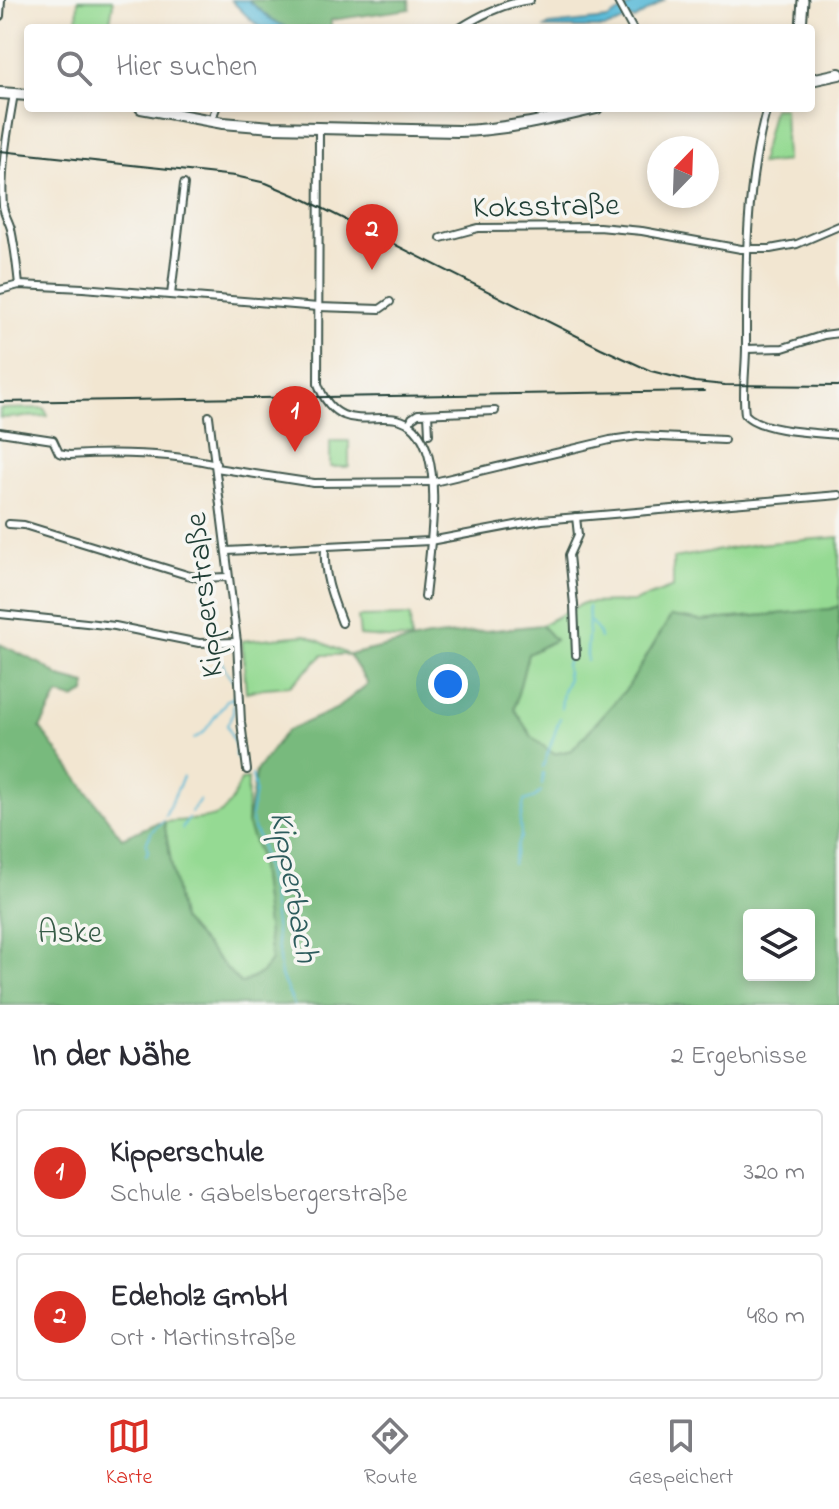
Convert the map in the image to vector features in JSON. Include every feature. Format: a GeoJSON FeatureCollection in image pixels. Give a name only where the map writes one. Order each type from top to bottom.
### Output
{"type":"FeatureCollection","features":[{"type":"Feature","properties":{"kind":"main road"},"geometry":{"type":"LineString","coordinates":[[801,24],[803,0]]}},
{"type":"Feature","properties":{"kind":"main road"},"geometry":{"type":"LineString","coordinates":[[815,75],[839,74]]}},
{"type":"Feature","properties":{"kind":"main road"},"geometry":{"type":"LineString","coordinates":[[0,93],[24,95]]}},
{"type":"Feature","properties":{"kind":"main road"},"geometry":{"type":"LineString","coordinates":[[163,112],[272,127],[481,131],[580,112]]}},
{"type":"Feature","properties":{"kind":"street"},"geometry":{"type":"LineString","coordinates":[[0,13],[1,0]]}},
{"type":"Feature","properties":{"kind":"street"},"geometry":{"type":"LineString","coordinates":[[467,24],[483,14],[530,0]]}},
{"type":"Feature","properties":{"kind":"street"},"geometry":{"type":"LineString","coordinates":[[619,3],[630,24]]}},
{"type":"Feature","properties":{"kind":"street"},"geometry":{"type":"LineString","coordinates":[[14,94],[5,146],[2,193],[3,208],[16,251],[19,285]]}},
{"type":"Feature","properties":{"kind":"street"},"geometry":{"type":"LineString","coordinates":[[211,121],[214,112]]}},
{"type":"Feature","properties":{"kind":"street"},"geometry":{"type":"LineString","coordinates":[[765,112],[751,192],[747,249],[745,414],[748,419],[763,425],[839,435]]}},
{"type":"Feature","properties":{"kind":"street"},"geometry":{"type":"LineString","coordinates":[[319,128],[318,384],[324,400],[334,411],[351,418],[402,421],[416,430],[421,439],[434,482],[425,597]]}},
{"type":"Feature","properties":{"kind":"street"},"geometry":{"type":"LineString","coordinates":[[171,295],[184,184]]}},
{"type":"Feature","properties":{"kind":"street","name":"Koksstraße"},"geometry":{"type":"LineString","coordinates":[[441,238],[478,228],[599,227],[642,231],[727,247],[770,249],[797,244],[839,226]]}},
{"type":"Feature","properties":{"kind":"street"},"geometry":{"type":"LineString","coordinates":[[0,290],[19,285],[380,309],[390,302]]}},
{"type":"Feature","properties":{"kind":"street"},"geometry":{"type":"LineString","coordinates":[[746,349],[783,348],[839,333]]}},
{"type":"Feature","properties":{"kind":"street"},"geometry":{"type":"LineString","coordinates":[[409,424],[418,414],[495,411]]}},
{"type":"Feature","properties":{"kind":"street"},"geometry":{"type":"LineString","coordinates":[[428,414],[429,434]]}},
{"type":"Feature","properties":{"kind":"street","name":"Kipperstraße"},"geometry":{"type":"LineString","coordinates":[[209,416],[237,642],[247,770]]}},
{"type":"Feature","properties":{"kind":"street"},"geometry":{"type":"LineString","coordinates":[[0,432],[53,440],[59,453],[69,455],[175,457],[314,483],[434,482],[638,436],[724,440]]}},
{"type":"Feature","properties":{"kind":"street"},"geometry":{"type":"LineString","coordinates":[[227,551],[430,541],[542,520],[839,495]]}},
{"type":"Feature","properties":{"kind":"street"},"geometry":{"type":"LineString","coordinates":[[576,517],[578,535],[569,555],[576,655]]}},
{"type":"Feature","properties":{"kind":"street"},"geometry":{"type":"LineString","coordinates":[[9,524],[24,525],[199,578],[228,577]]}},
{"type":"Feature","properties":{"kind":"street"},"geometry":{"type":"LineString","coordinates":[[325,546],[327,582],[342,623]]}},
{"type":"Feature","properties":{"kind":"street"},"geometry":{"type":"LineString","coordinates":[[0,614],[115,626],[199,643],[237,642]]}},
{"type":"Feature","properties":{"kind":"green space"},"geometry":{"type":"Polygon","coordinates":[[[78,0],[112,0],[110,24],[77,24],[78,0]]]}},
{"type":"Feature","properties":{"kind":"green space"},"geometry":{"type":"Polygon","coordinates":[[[248,0],[409,0],[410,9],[331,20],[331,24],[280,24],[248,0]]]}},
{"type":"Feature","properties":{"kind":"green space"},"geometry":{"type":"Polygon","coordinates":[[[772,112],[784,112],[786,161],[760,164],[772,112]]]}},
{"type":"Feature","properties":{"kind":"green space"},"geometry":{"type":"Polygon","coordinates":[[[44,408],[48,416],[0,418],[0,409],[44,408]]]}},
{"type":"Feature","properties":{"kind":"green space"},"geometry":{"type":"Polygon","coordinates":[[[330,441],[349,441],[349,467],[330,467],[330,441]]]}},
{"type":"Feature","properties":{"kind":"green space"},"geometry":{"type":"Polygon","coordinates":[[[839,537],[839,606],[702,621],[671,616],[628,687],[572,750],[553,754],[533,739],[514,709],[528,654],[555,640],[541,625],[583,603],[634,602],[673,587],[673,558],[757,544],[839,537]]]}},
{"type":"Feature","properties":{"kind":"green space","name":"Aske"},"geometry":{"type":"Polygon","coordinates":[[[839,606],[839,1005],[0,1005],[0,644],[60,677],[86,684],[85,693],[74,699],[58,695],[40,728],[122,838],[164,822],[181,919],[241,984],[262,973],[271,960],[258,852],[247,824],[256,771],[286,731],[336,709],[368,684],[349,655],[428,637],[541,625],[555,640],[528,654],[514,709],[533,738],[554,754],[572,750],[628,687],[671,616],[702,621],[839,606]]]}},
{"type":"Feature","properties":{"kind":"green space"},"geometry":{"type":"Polygon","coordinates":[[[410,616],[411,640],[360,636],[358,617],[410,616]]]}},
{"type":"Feature","properties":{"kind":"green space"},"geometry":{"type":"Polygon","coordinates":[[[306,635],[349,655],[323,655],[290,686],[246,692],[242,641],[306,635]]]}},
{"type":"Feature","properties":{"kind":"green space"},"geometry":{"type":"Polygon","coordinates":[[[248,779],[247,823],[258,852],[271,960],[262,973],[240,984],[181,919],[164,822],[201,819],[221,813],[241,780],[248,779]]]}},
{"type":"Feature","properties":{"kind":"water"},"geometry":{"type":"Polygon","coordinates":[[[231,0],[248,0],[280,24],[256,24],[231,0]]]}},
{"type":"Feature","properties":{"kind":"water"},"geometry":{"type":"Polygon","coordinates":[[[641,0],[664,0],[634,20],[631,18],[616,24],[559,24],[607,19],[641,0]]]}},
{"type":"Feature","properties":{"kind":"waterway"},"geometry":{"type":"LineString","coordinates":[[587,661],[588,607]]}},
{"type":"Feature","properties":{"kind":"waterway"},"geometry":{"type":"LineString","coordinates":[[591,622],[600,638]]}},
{"type":"Feature","properties":{"kind":"waterway"},"geometry":{"type":"LineString","coordinates":[[561,708],[568,680],[566,665],[570,655],[569,644]]}},
{"type":"Feature","properties":{"kind":"waterway","name":"Kipperbach"},"geometry":{"type":"LineString","coordinates":[[219,648],[223,666],[233,681]]}},
{"type":"Feature","properties":{"kind":"waterway","name":"Kipperbach"},"geometry":{"type":"LineString","coordinates":[[234,692],[233,713],[227,725],[236,748],[235,755],[242,763]]}},
{"type":"Feature","properties":{"kind":"waterway"},"geometry":{"type":"LineString","coordinates":[[194,739],[204,732],[227,700],[233,698]]}},
{"type":"Feature","properties":{"kind":"waterway"},"geometry":{"type":"LineString","coordinates":[[543,767],[560,718]]}},
{"type":"Feature","properties":{"kind":"waterway"},"geometry":{"type":"LineString","coordinates":[[542,784],[543,773]]}},
{"type":"Feature","properties":{"kind":"waterway","name":"Kipperbach"},"geometry":{"type":"LineString","coordinates":[[252,775],[255,790],[251,816],[272,899],[281,976],[294,1005]]}},
{"type":"Feature","properties":{"kind":"waterway"},"geometry":{"type":"LineString","coordinates":[[165,816],[183,777]]}},
{"type":"Feature","properties":{"kind":"waterway"},"geometry":{"type":"LineString","coordinates":[[513,864],[521,837],[524,801],[541,791]]}},
{"type":"Feature","properties":{"kind":"waterway"},"geometry":{"type":"LineString","coordinates":[[191,812],[200,799]]}},
{"type":"Feature","properties":{"kind":"waterway"},"geometry":{"type":"LineString","coordinates":[[182,829],[189,817]]}},
{"type":"Feature","properties":{"kind":"waterway"},"geometry":{"type":"LineString","coordinates":[[146,855],[146,844],[152,831],[163,821]]}},
{"type":"Feature","properties":{"kind":"railway"},"geometry":{"type":"LineString","coordinates":[[0,151],[235,176],[266,183],[651,371],[695,382],[725,385],[839,386]]}},
{"type":"Feature","properties":{"kind":"railway"},"geometry":{"type":"LineString","coordinates":[[0,402],[704,391]]}},
{"type":"Feature","properties":{"kind":"place","name":"Edeholz GmbH"},"geometry":{"type":"Point","coordinates":[372,270]}},
{"type":"Feature","properties":{"kind":"place","name":"Kipperschule"},"geometry":{"type":"Point","coordinates":[295,452]}}]}
